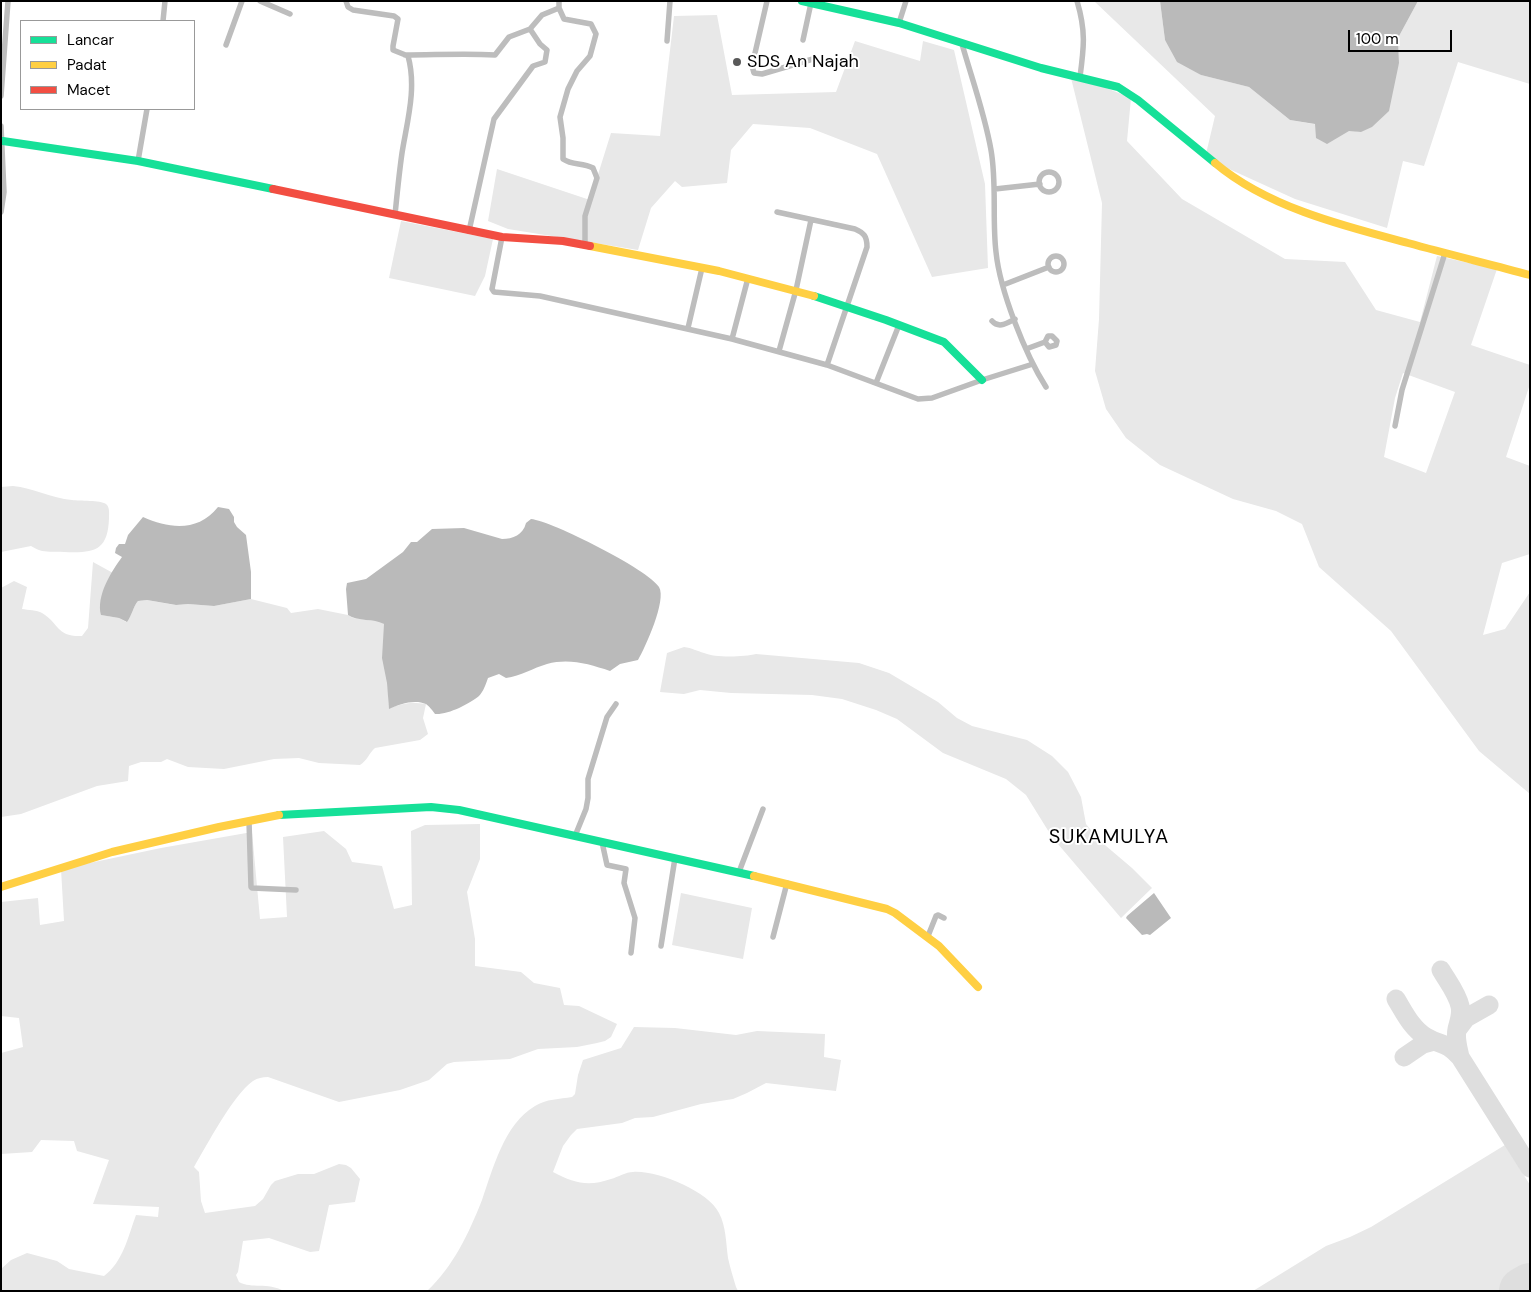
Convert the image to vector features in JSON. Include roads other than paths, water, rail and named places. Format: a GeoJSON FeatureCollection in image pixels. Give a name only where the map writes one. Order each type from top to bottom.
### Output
{"type":"FeatureCollection","features":[{"type":"Feature","properties":{"kind":"street"},"geometry":{"type":"LineString","coordinates":[[1,96],[8,1]]}},
{"type":"Feature","properties":{"kind":"street"},"geometry":{"type":"LineString","coordinates":[[162,20],[165,1]]}},
{"type":"Feature","properties":{"kind":"street"},"geometry":{"type":"LineString","coordinates":[[226,45],[242,1]]}},
{"type":"Feature","properties":{"kind":"street"},"geometry":{"type":"LineString","coordinates":[[260,1],[290,14]]}},
{"type":"Feature","properties":{"kind":"street"},"geometry":{"type":"LineString","coordinates":[[346,1],[348,7],[352,10],[394,16],[398,19],[392,46],[393,50],[405,55],[461,53],[495,55],[509,37],[530,29],[542,15],[559,5],[564,19],[591,24],[596,34],[590,56],[577,71],[568,89],[560,117],[563,159],[570,164],[585,164],[593,168],[597,178],[585,216],[585,245]]}},
{"type":"Feature","properties":{"kind":"street"},"geometry":{"type":"LineString","coordinates":[[667,41],[670,1]]}},
{"type":"Feature","properties":{"kind":"street"},"geometry":{"type":"LineString","coordinates":[[767,1],[752,66],[754,73],[762,74],[813,59]]}},
{"type":"Feature","properties":{"kind":"street"},"geometry":{"type":"LineString","coordinates":[[899,23],[906,1]]}},
{"type":"Feature","properties":{"kind":"street"},"geometry":{"type":"LineString","coordinates":[[1077,1],[1082,17],[1085,44],[1080,77]]}},
{"type":"Feature","properties":{"kind":"street"},"geometry":{"type":"LineString","coordinates":[[803,40],[806,2],[899,23],[1041,68],[1118,87],[1138,100],[1230,176],[1301,211],[1345,227],[1530,275]]}},
{"type":"Feature","properties":{"kind":"street"},"geometry":{"type":"LineString","coordinates":[[469,230],[494,119],[533,66],[545,62],[547,50],[540,44],[530,29]]}},
{"type":"Feature","properties":{"kind":"street"},"geometry":{"type":"LineString","coordinates":[[962,44],[991,151],[995,189],[996,250],[1003,285],[1026,349],[1046,387]]}},
{"type":"Feature","properties":{"kind":"street"},"geometry":{"type":"LineString","coordinates":[[395,215],[402,153],[412,95],[410,64],[408,56],[405,55]]}},
{"type":"Feature","properties":{"kind":"street"},"geometry":{"type":"LineString","coordinates":[[138,161],[147,110]]}},
{"type":"Feature","properties":{"kind":"street"},"geometry":{"type":"LineString","coordinates":[[1,126],[4,192],[1,212]]}},
{"type":"Feature","properties":{"kind":"street"},"geometry":{"type":"LineString","coordinates":[[3,141],[138,161],[502,237],[585,245],[748,278],[848,306],[944,342],[982,380]]}},
{"type":"Feature","properties":{"kind":"street"},"geometry":{"type":"LineString","coordinates":[[995,189],[1040,184]]}},
{"type":"Feature","properties":{"kind":"street"},"geometry":{"type":"LineString","coordinates":[[777,212],[855,229],[864,233],[867,239],[867,247],[827,365]]}},
{"type":"Feature","properties":{"kind":"street"},"geometry":{"type":"LineString","coordinates":[[779,351],[796,290],[811,220]]}},
{"type":"Feature","properties":{"kind":"street"},"geometry":{"type":"LineString","coordinates":[[502,237],[492,289],[494,292],[540,296],[732,338],[827,365],[918,399],[925,400],[1033,364]]}},
{"type":"Feature","properties":{"kind":"street"},"geometry":{"type":"LineString","coordinates":[[1395,426],[1402,390],[1445,253]]}},
{"type":"Feature","properties":{"kind":"street"},"geometry":{"type":"LineString","coordinates":[[1003,285],[1049,267]]}},
{"type":"Feature","properties":{"kind":"street"},"geometry":{"type":"LineString","coordinates":[[688,328],[702,268]]}},
{"type":"Feature","properties":{"kind":"street"},"geometry":{"type":"LineString","coordinates":[[732,338],[748,278]]}},
{"type":"Feature","properties":{"kind":"street"},"geometry":{"type":"LineString","coordinates":[[992,321],[1000,326],[1015,319]]}},
{"type":"Feature","properties":{"kind":"street"},"geometry":{"type":"LineString","coordinates":[[876,383],[899,325]]}},
{"type":"Feature","properties":{"kind":"street"},"geometry":{"type":"LineString","coordinates":[[1026,349],[1045,342]]}},
{"type":"Feature","properties":{"kind":"street"},"geometry":{"type":"LineString","coordinates":[[575,836],[586,809],[588,779],[607,718],[616,704]]}},
{"type":"Feature","properties":{"kind":"street"},"geometry":{"type":"LineString","coordinates":[[1,887],[112,852],[285,814],[431,807],[459,810],[739,872],[887,909],[928,936],[978,987]]}},
{"type":"Feature","properties":{"kind":"street"},"geometry":{"type":"LineString","coordinates":[[739,872],[763,809]]}},
{"type":"Feature","properties":{"kind":"street"},"geometry":{"type":"LineString","coordinates":[[249,821],[251,887],[296,890]]}},
{"type":"Feature","properties":{"kind":"street"},"geometry":{"type":"LineString","coordinates":[[602,842],[607,865],[626,869],[624,882],[635,918],[631,953]]}},
{"type":"Feature","properties":{"kind":"street"},"geometry":{"type":"LineString","coordinates":[[661,946],[675,858]]}},
{"type":"Feature","properties":{"kind":"street"},"geometry":{"type":"LineString","coordinates":[[773,937],[787,883]]}},
{"type":"Feature","properties":{"kind":"street"},"geometry":{"type":"LineString","coordinates":[[928,936],[936,916],[944,918]]}},
{"type":"Feature","properties":{"kind":"place","name":"SDS An Najah"},"geometry":{"type":"Point","coordinates":[737,62]}},
{"type":"Feature","properties":{"kind":"district","name":"SUKAMULYA"},"geometry":{"type":"Point","coordinates":[1109,838]}}]}
